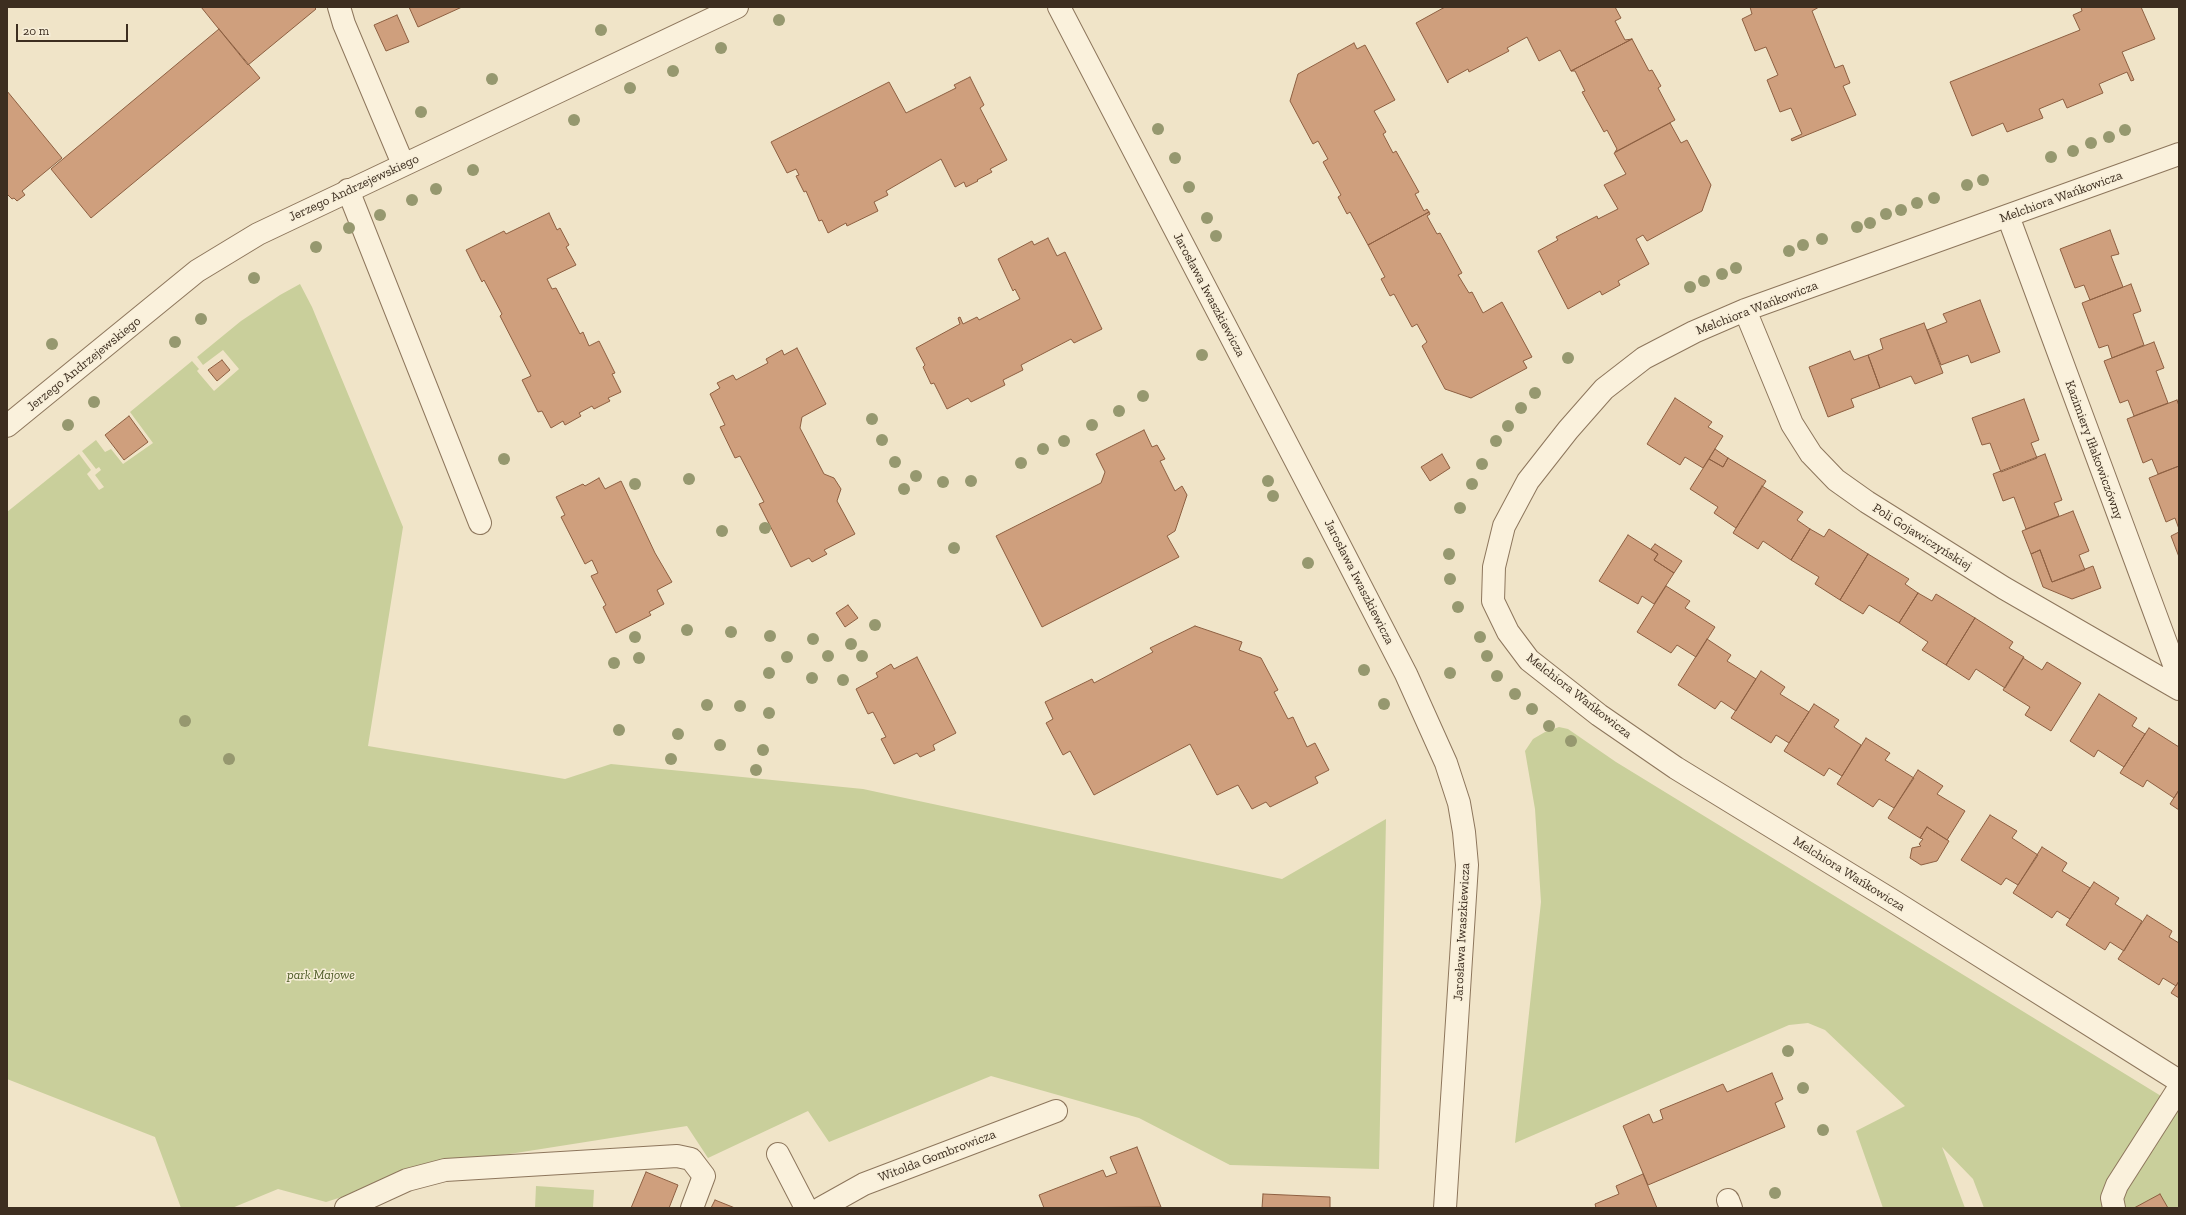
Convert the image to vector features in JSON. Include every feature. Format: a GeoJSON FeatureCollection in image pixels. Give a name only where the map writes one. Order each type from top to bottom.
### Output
{"type":"FeatureCollection","features":[{"type":"Feature","properties":{"kind":"street"},"geometry":{"type":"LineString","coordinates":[[339,7],[344,24],[403,164]]}},
{"type":"Feature","properties":{"kind":"street","name":"Jerzego Andrzejewskiego"},"geometry":{"type":"LineString","coordinates":[[7,426],[197,272],[258,234],[736,7]]}},
{"type":"Feature","properties":{"kind":"street","name":"Jarosława Iwaszkiewicza"},"geometry":{"type":"LineString","coordinates":[[1059,7],[1326,517],[1406,674],[1446,763],[1460,810],[1467,865],[1445,1208]]}},
{"type":"Feature","properties":{"kind":"street","name":"Melchiora Wańkowicza"},"geometry":{"type":"LineString","coordinates":[[2179,154],[1745,310],[1694,332],[1644,358],[1610,385],[1568,430],[1528,481],[1504,526],[1494,567],[1493,601],[1508,632],[1529,660],[1599,715],[1676,768],[1893,901],[2179,1081]]}},
{"type":"Feature","properties":{"kind":"street"},"geometry":{"type":"LineString","coordinates":[[348,190],[480,523]]}},
{"type":"Feature","properties":{"kind":"street","name":"Kazimiery Iłłakowiczówny"},"geometry":{"type":"LineString","coordinates":[[2008,216],[2176,670],[2174,686]]}},
{"type":"Feature","properties":{"kind":"street","name":"Poli Gojawiczyńskiej"},"geometry":{"type":"LineString","coordinates":[[1745,310],[1792,424],[1811,454],[1836,480],[1873,506],[2004,588],[2174,686]]}},
{"type":"Feature","properties":{"kind":"street"},"geometry":{"type":"LineString","coordinates":[[2114,1208],[2112,1198],[2117,1185],[2179,1088]]}},
{"type":"Feature","properties":{"kind":"street","name":"Witolda Gombrowicza"},"geometry":{"type":"LineString","coordinates":[[821,1208],[864,1184],[1056,1112]]}},
{"type":"Feature","properties":{"kind":"street"},"geometry":{"type":"LineString","coordinates":[[778,1154],[806,1208]]}},
{"type":"Feature","properties":{"kind":"street"},"geometry":{"type":"LineString","coordinates":[[346,1208],[407,1180],[445,1170],[676,1156],[691,1159],[704,1176],[692,1208]]}},
{"type":"Feature","properties":{"kind":"green space","name":"park Majowe"},"geometry":{"type":"Polygon","coordinates":[[[300,284],[312,307],[403,527],[368,746],[565,779],[611,764],[863,789],[1282,879],[1386,819],[1379,1169],[1230,1165],[1139,1118],[991,1076],[829,1142],[808,1111],[708,1158],[687,1126],[446,1164],[326,1202],[278,1189],[232,1208],[181,1208],[155,1137],[7,1079],[7,512],[79,454],[91,470],[87,474],[99,490],[104,487],[95,475],[101,470],[99,467],[96,469],[82,451],[96,440],[105,452],[111,449],[123,464],[153,443],[130,412],[192,361],[199,369],[197,371],[214,391],[239,369],[223,350],[203,365],[197,357],[241,321],[280,295],[300,284]]]}},
{"type":"Feature","properties":{"kind":"green space"},"geometry":{"type":"Polygon","coordinates":[[[1559,727],[1568,729],[1616,762],[2179,1107],[2179,1208],[1984,1208],[1973,1179],[1942,1147],[1965,1208],[1883,1208],[1856,1131],[1905,1106],[1825,1030],[1808,1023],[1789,1025],[1515,1143],[1541,902],[1535,809],[1525,751],[1533,739],[1545,732],[1559,727]]]}},
{"type":"Feature","properties":{"kind":"green space"},"geometry":{"type":"Polygon","coordinates":[[[536,1186],[594,1190],[593,1208],[535,1208],[536,1186]]]}},
{"type":"Feature","properties":{"kind":"building"},"geometry":{"type":"Polygon","coordinates":[[[201,7],[314,7],[316,9],[248,65],[201,7]]]}},
{"type":"Feature","properties":{"kind":"building"},"geometry":{"type":"Polygon","coordinates":[[[409,7],[462,7],[418,27],[409,7]]]}},
{"type":"Feature","properties":{"kind":"building"},"geometry":{"type":"Polygon","coordinates":[[[1445,7],[1615,7],[1621,18],[1615,21],[1625,40],[1632,39],[1571,71],[1560,50],[1539,61],[1527,37],[1507,48],[1509,51],[1469,72],[1468,69],[1448,80],[1448,83],[1416,23],[1445,7]]]}},
{"type":"Feature","properties":{"kind":"building"},"geometry":{"type":"Polygon","coordinates":[[[1750,7],[1819,7],[1812,11],[1835,68],[1843,65],[1850,83],[1843,86],[1856,115],[1792,141],[1791,139],[1802,134],[1791,108],[1780,112],[1767,80],[1778,75],[1766,47],[1755,51],[1742,19],[1752,14],[1750,7]]]}},
{"type":"Feature","properties":{"kind":"building"},"geometry":{"type":"Polygon","coordinates":[[[2081,7],[2141,7],[2155,39],[2122,52],[2134,80],[2131,81],[2127,72],[2099,84],[2103,93],[2067,108],[2063,99],[2039,109],[2043,118],[2007,132],[2003,123],[1972,136],[1950,82],[2080,30],[2073,15],[2082,11],[2081,7]]]}},
{"type":"Feature","properties":{"kind":"building"},"geometry":{"type":"Polygon","coordinates":[[[397,15],[409,42],[386,51],[374,25],[397,15]]]}},
{"type":"Feature","properties":{"kind":"building"},"geometry":{"type":"Polygon","coordinates":[[[219,29],[260,78],[91,218],[51,169],[219,29]]]}},
{"type":"Feature","properties":{"kind":"building"},"geometry":{"type":"Polygon","coordinates":[[[1632,39],[1649,71],[1652,70],[1661,86],[1658,88],[1675,120],[1615,152],[1617,149],[1607,130],[1604,132],[1582,92],[1585,91],[1575,71],[1571,71],[1632,39]]]}},
{"type":"Feature","properties":{"kind":"building"},"geometry":{"type":"Polygon","coordinates":[[[1354,43],[1357,49],[1365,45],[1395,100],[1374,111],[1386,132],[1383,134],[1393,153],[1396,151],[1419,192],[1415,194],[1424,211],[1427,209],[1429,212],[1368,245],[1350,212],[1347,214],[1338,197],[1341,195],[1323,162],[1328,159],[1318,141],[1313,144],[1290,101],[1298,74],[1354,43]]]}},
{"type":"Feature","properties":{"kind":"building"},"geometry":{"type":"Polygon","coordinates":[[[970,77],[984,105],[980,108],[1007,160],[990,169],[992,172],[977,180],[978,181],[966,187],[964,182],[955,187],[941,159],[886,191],[888,195],[874,202],[878,211],[847,226],[846,223],[828,233],[822,220],[819,221],[806,191],[804,192],[796,176],[799,175],[796,169],[787,173],[771,142],[889,82],[906,113],[956,88],[954,85],[970,77]]]}},
{"type":"Feature","properties":{"kind":"building"},"geometry":{"type":"Polygon","coordinates":[[[7,91],[62,158],[22,191],[25,195],[17,201],[14,198],[12,199],[7,194],[7,91]]]}},
{"type":"Feature","properties":{"kind":"building"},"geometry":{"type":"Polygon","coordinates":[[[1670,123],[1681,143],[1687,140],[1711,185],[1702,211],[1647,241],[1643,235],[1636,239],[1649,264],[1618,281],[1620,285],[1602,295],[1600,291],[1568,309],[1538,251],[1558,240],[1556,237],[1597,216],[1598,219],[1618,209],[1604,185],[1626,174],[1614,153],[1670,123]]]}},
{"type":"Feature","properties":{"kind":"building"},"geometry":{"type":"Polygon","coordinates":[[[1429,212],[1430,214],[1427,216],[1437,234],[1440,233],[1462,273],[1458,275],[1469,293],[1472,292],[1483,313],[1502,302],[1532,357],[1523,361],[1527,368],[1471,398],[1445,389],[1422,346],[1427,342],[1417,324],[1412,327],[1394,294],[1390,296],[1381,279],[1385,277],[1368,245],[1429,212]]]}},
{"type":"Feature","properties":{"kind":"building"},"geometry":{"type":"Polygon","coordinates":[[[549,213],[557,230],[560,228],[569,245],[566,247],[576,265],[547,279],[552,289],[556,288],[580,334],[583,332],[589,346],[599,341],[615,373],[612,374],[621,392],[608,398],[610,401],[594,409],[592,406],[579,413],[581,416],[565,425],[563,421],[551,428],[542,411],[538,412],[522,380],[531,376],[500,316],[502,314],[484,280],[482,282],[466,250],[504,231],[506,234],[549,213]]]}},
{"type":"Feature","properties":{"kind":"building"},"geometry":{"type":"Polygon","coordinates":[[[2110,230],[2119,254],[2111,256],[2123,287],[2090,300],[2084,285],[2075,288],[2060,249],[2110,230]]]}},
{"type":"Feature","properties":{"kind":"building"},"geometry":{"type":"Polygon","coordinates":[[[1048,238],[1057,256],[1065,252],[1102,329],[1074,343],[1071,339],[1021,365],[1023,370],[1003,380],[1005,385],[971,402],[968,398],[947,409],[934,383],[931,384],[923,367],[925,365],[916,348],[960,324],[958,318],[960,317],[963,324],[977,317],[979,320],[1020,299],[1015,289],[1013,291],[998,259],[1032,241],[1034,245],[1048,238]]]}},
{"type":"Feature","properties":{"kind":"building"},"geometry":{"type":"Polygon","coordinates":[[[2131,284],[2141,311],[2133,314],[2144,345],[2112,358],[2108,345],[2099,348],[2082,303],[2131,284]]]}},
{"type":"Feature","properties":{"kind":"building"},"geometry":{"type":"Polygon","coordinates":[[[1980,300],[2000,352],[1971,363],[1968,355],[1941,365],[1927,330],[1947,322],[1943,314],[1980,300]]]}},
{"type":"Feature","properties":{"kind":"building"},"geometry":{"type":"Polygon","coordinates":[[[1924,323],[1943,373],[1915,384],[1911,376],[1880,388],[1868,355],[1883,349],[1880,339],[1924,323]]]}},
{"type":"Feature","properties":{"kind":"building"},"geometry":{"type":"Polygon","coordinates":[[[2154,342],[2164,368],[2156,371],[2168,403],[2134,416],[2128,400],[2120,403],[2104,361],[2154,342]]]}},
{"type":"Feature","properties":{"kind":"building"},"geometry":{"type":"Polygon","coordinates":[[[797,348],[826,404],[802,417],[800,428],[824,474],[834,478],[841,489],[837,501],[855,534],[824,550],[827,554],[812,562],[809,558],[791,567],[759,504],[764,502],[740,456],[735,458],[720,427],[725,425],[710,394],[720,388],[717,383],[733,375],[736,380],[768,363],[766,359],[782,350],[784,355],[797,348]]]}},
{"type":"Feature","properties":{"kind":"building"},"geometry":{"type":"Polygon","coordinates":[[[1850,351],[1854,360],[1868,355],[1880,388],[1851,399],[1854,407],[1828,417],[1809,367],[1850,351]]]}},
{"type":"Feature","properties":{"kind":"building"},"geometry":{"type":"Polygon","coordinates":[[[222,360],[230,370],[217,381],[208,370],[222,360]]]}},
{"type":"Feature","properties":{"kind":"building"},"geometry":{"type":"Polygon","coordinates":[[[1675,398],[1712,422],[1708,427],[1723,436],[1703,468],[1685,457],[1680,465],[1647,444],[1675,398]]]}},
{"type":"Feature","properties":{"kind":"building"},"geometry":{"type":"Polygon","coordinates":[[[2024,399],[2039,440],[2031,443],[2037,458],[2001,472],[1990,443],[1982,445],[1972,418],[2024,399]]]}},
{"type":"Feature","properties":{"kind":"building"},"geometry":{"type":"Polygon","coordinates":[[[2177,400],[2179,406],[2179,466],[2158,474],[2152,459],[2143,463],[2127,419],[2177,400]]]}},
{"type":"Feature","properties":{"kind":"building"},"geometry":{"type":"Polygon","coordinates":[[[129,416],[148,442],[124,460],[105,435],[129,416]]]}},
{"type":"Feature","properties":{"kind":"building"},"geometry":{"type":"Polygon","coordinates":[[[1144,430],[1152,447],[1157,445],[1165,459],[1160,461],[1175,491],[1182,486],[1187,495],[1175,531],[1167,536],[1179,557],[1042,627],[996,536],[1101,483],[1105,472],[1096,454],[1144,430]]]}},
{"type":"Feature","properties":{"kind":"building"},"geometry":{"type":"Polygon","coordinates":[[[1715,449],[1728,458],[1723,467],[1709,459],[1715,449]]]}},
{"type":"Feature","properties":{"kind":"building"},"geometry":{"type":"Polygon","coordinates":[[[1442,454],[1450,468],[1430,481],[1421,467],[1442,454]]]}},
{"type":"Feature","properties":{"kind":"building"},"geometry":{"type":"Polygon","coordinates":[[[2045,454],[2062,500],[2054,503],[2059,516],[2026,529],[2014,497],[2003,501],[1993,474],[2045,454]]]}},
{"type":"Feature","properties":{"kind":"building"},"geometry":{"type":"Polygon","coordinates":[[[1728,458],[1766,481],[1736,528],[1714,513],[1718,507],[1690,489],[1709,459],[1723,467],[1728,458]]]}},
{"type":"Feature","properties":{"kind":"building"},"geometry":{"type":"Polygon","coordinates":[[[2179,466],[2179,529],[2175,518],[2166,522],[2149,478],[2179,466]]]}},
{"type":"Feature","properties":{"kind":"building"},"geometry":{"type":"Polygon","coordinates":[[[599,478],[605,489],[621,481],[655,553],[672,582],[657,590],[664,604],[649,612],[651,615],[616,633],[603,607],[606,605],[591,576],[598,573],[592,560],[585,564],[561,517],[565,515],[556,497],[583,484],[585,486],[599,478]]]}},
{"type":"Feature","properties":{"kind":"building"},"geometry":{"type":"Polygon","coordinates":[[[1762,486],[1803,512],[1797,520],[1810,529],[1791,560],[1763,541],[1758,549],[1733,533],[1762,486]]]}},
{"type":"Feature","properties":{"kind":"building"},"geometry":{"type":"Polygon","coordinates":[[[2073,511],[2089,551],[2079,555],[2085,570],[2052,582],[2040,550],[2031,554],[2022,531],[2073,511]]]}},
{"type":"Feature","properties":{"kind":"building"},"geometry":{"type":"Polygon","coordinates":[[[1810,529],[1824,537],[1829,529],[1868,554],[1840,600],[1815,584],[1819,577],[1791,560],[1810,529]]]}},
{"type":"Feature","properties":{"kind":"building"},"geometry":{"type":"Polygon","coordinates":[[[2179,532],[2179,557],[2171,536],[2179,532]]]}},
{"type":"Feature","properties":{"kind":"building"},"geometry":{"type":"Polygon","coordinates":[[[1628,535],[1658,554],[1654,560],[1674,573],[1654,604],[1642,596],[1638,604],[1599,581],[1628,535]]]}},
{"type":"Feature","properties":{"kind":"building"},"geometry":{"type":"Polygon","coordinates":[[[1655,544],[1682,561],[1674,573],[1654,560],[1658,554],[1651,549],[1655,544]]]}},
{"type":"Feature","properties":{"kind":"building"},"geometry":{"type":"Polygon","coordinates":[[[2040,550],[2052,582],[2093,566],[2101,588],[2072,599],[2043,587],[2031,554],[2040,550]]]}},
{"type":"Feature","properties":{"kind":"building"},"geometry":{"type":"Polygon","coordinates":[[[1868,554],[1909,579],[1905,584],[1918,593],[1899,623],[1869,605],[1863,614],[1840,600],[1868,554]]]}},
{"type":"Feature","properties":{"kind":"building"},"geometry":{"type":"Polygon","coordinates":[[[1666,586],[1690,601],[1685,608],[1715,627],[1696,657],[1677,645],[1671,653],[1637,632],[1666,586]]]}},
{"type":"Feature","properties":{"kind":"building"},"geometry":{"type":"Polygon","coordinates":[[[1918,593],[1932,601],[1936,594],[1975,618],[1946,665],[1922,650],[1928,642],[1899,623],[1918,593]]]}},
{"type":"Feature","properties":{"kind":"building"},"geometry":{"type":"Polygon","coordinates":[[[848,605],[858,618],[845,627],[836,613],[848,605]]]}},
{"type":"Feature","properties":{"kind":"building"},"geometry":{"type":"Polygon","coordinates":[[[1975,618],[2013,642],[2009,648],[2024,657],[2005,688],[1976,669],[1969,680],[1946,665],[1975,618]]]}},
{"type":"Feature","properties":{"kind":"building"},"geometry":{"type":"Polygon","coordinates":[[[1195,626],[1242,642],[1239,650],[1261,658],[1278,690],[1274,692],[1288,719],[1293,717],[1307,747],[1315,743],[1329,770],[1315,777],[1318,783],[1270,807],[1266,802],[1252,809],[1238,785],[1217,795],[1190,744],[1094,795],[1070,751],[1063,755],[1046,723],[1053,719],[1045,702],[1092,679],[1094,683],[1153,652],[1150,648],[1195,626]]]}},
{"type":"Feature","properties":{"kind":"building"},"geometry":{"type":"Polygon","coordinates":[[[1707,639],[1731,655],[1727,661],[1756,679],[1736,711],[1721,701],[1715,709],[1678,685],[1707,639]]]}},
{"type":"Feature","properties":{"kind":"building"},"geometry":{"type":"Polygon","coordinates":[[[917,657],[956,733],[933,745],[935,750],[920,757],[917,753],[894,764],[881,739],[886,737],[873,712],[868,714],[856,689],[878,677],[876,673],[891,664],[894,669],[917,657]]]}},
{"type":"Feature","properties":{"kind":"building"},"geometry":{"type":"Polygon","coordinates":[[[2023,658],[2042,670],[2047,662],[2081,683],[2051,731],[2025,715],[2030,707],[2003,690],[2023,658]]]}},
{"type":"Feature","properties":{"kind":"building"},"geometry":{"type":"Polygon","coordinates":[[[1761,671],[1785,687],[1780,694],[1809,712],[1789,743],[1776,735],[1771,743],[1731,718],[1761,671]]]}},
{"type":"Feature","properties":{"kind":"building"},"geometry":{"type":"Polygon","coordinates":[[[2099,694],[2137,718],[2132,726],[2145,734],[2124,767],[2098,750],[2094,757],[2070,741],[2099,694]]]}},
{"type":"Feature","properties":{"kind":"building"},"geometry":{"type":"Polygon","coordinates":[[[1814,704],[1839,720],[1834,727],[1861,745],[1842,776],[1829,768],[1824,776],[1784,751],[1814,704]]]}},
{"type":"Feature","properties":{"kind":"building"},"geometry":{"type":"Polygon","coordinates":[[[2149,728],[2179,747],[2179,790],[2174,798],[2147,780],[2143,787],[2120,773],[2149,728]]]}},
{"type":"Feature","properties":{"kind":"building"},"geometry":{"type":"Polygon","coordinates":[[[1866,738],[1890,753],[1885,760],[1914,778],[1894,808],[1879,799],[1873,807],[1837,784],[1866,738]]]}},
{"type":"Feature","properties":{"kind":"building"},"geometry":{"type":"Polygon","coordinates":[[[1918,770],[1943,786],[1937,794],[1965,811],[1947,840],[1927,827],[1920,838],[1888,818],[1918,770]]]}},
{"type":"Feature","properties":{"kind":"building"},"geometry":{"type":"Polygon","coordinates":[[[2179,790],[2179,810],[2170,804],[2179,790]]]}},
{"type":"Feature","properties":{"kind":"building"},"geometry":{"type":"Polygon","coordinates":[[[1990,815],[2017,831],[2012,838],[2038,855],[2018,885],[2006,878],[2001,885],[1961,860],[1990,815]]]}},
{"type":"Feature","properties":{"kind":"building"},"geometry":{"type":"Polygon","coordinates":[[[1927,827],[1949,841],[1937,861],[1921,865],[1910,858],[1912,848],[1921,846],[1919,844],[1923,839],[1920,838],[1927,827]]]}},
{"type":"Feature","properties":{"kind":"building"},"geometry":{"type":"Polygon","coordinates":[[[2042,847],[2067,863],[2062,871],[2090,888],[2070,919],[2057,911],[2052,918],[2013,893],[2042,847]]]}},
{"type":"Feature","properties":{"kind":"building"},"geometry":{"type":"Polygon","coordinates":[[[2094,882],[2119,898],[2115,904],[2142,921],[2124,951],[2110,942],[2105,950],[2066,925],[2094,882]]]}},
{"type":"Feature","properties":{"kind":"building"},"geometry":{"type":"Polygon","coordinates":[[[2147,915],[2172,931],[2169,937],[2179,943],[2179,981],[2176,986],[2163,978],[2159,985],[2118,959],[2147,915]]]}},
{"type":"Feature","properties":{"kind":"building"},"geometry":{"type":"Polygon","coordinates":[[[2179,981],[2179,998],[2171,993],[2179,981]]]}},
{"type":"Feature","properties":{"kind":"building"},"geometry":{"type":"Polygon","coordinates":[[[1772,1073],[1783,1099],[1775,1103],[1785,1127],[1648,1185],[1623,1126],[1649,1114],[1653,1123],[1663,1119],[1660,1110],[1723,1084],[1727,1092],[1772,1073]]]}},
{"type":"Feature","properties":{"kind":"building"},"geometry":{"type":"Polygon","coordinates":[[[1137,1147],[1161,1207],[1044,1208],[1039,1195],[1103,1170],[1106,1177],[1117,1173],[1110,1157],[1137,1147]]]}},
{"type":"Feature","properties":{"kind":"building"},"geometry":{"type":"Polygon","coordinates":[[[646,1172],[678,1185],[669,1208],[631,1208],[646,1172]]]}},
{"type":"Feature","properties":{"kind":"building"},"geometry":{"type":"Polygon","coordinates":[[[1643,1174],[1657,1208],[1596,1208],[1595,1204],[1619,1194],[1616,1186],[1643,1174]]]}},
{"type":"Feature","properties":{"kind":"building"},"geometry":{"type":"Polygon","coordinates":[[[1263,1194],[1330,1197],[1330,1208],[1262,1208],[1263,1194]]]}},
{"type":"Feature","properties":{"kind":"building"},"geometry":{"type":"Polygon","coordinates":[[[2160,1194],[2168,1208],[2134,1208],[2160,1194]]]}},
{"type":"Feature","properties":{"kind":"building"},"geometry":{"type":"Polygon","coordinates":[[[715,1200],[735,1208],[711,1208],[715,1200]]]}}]}
